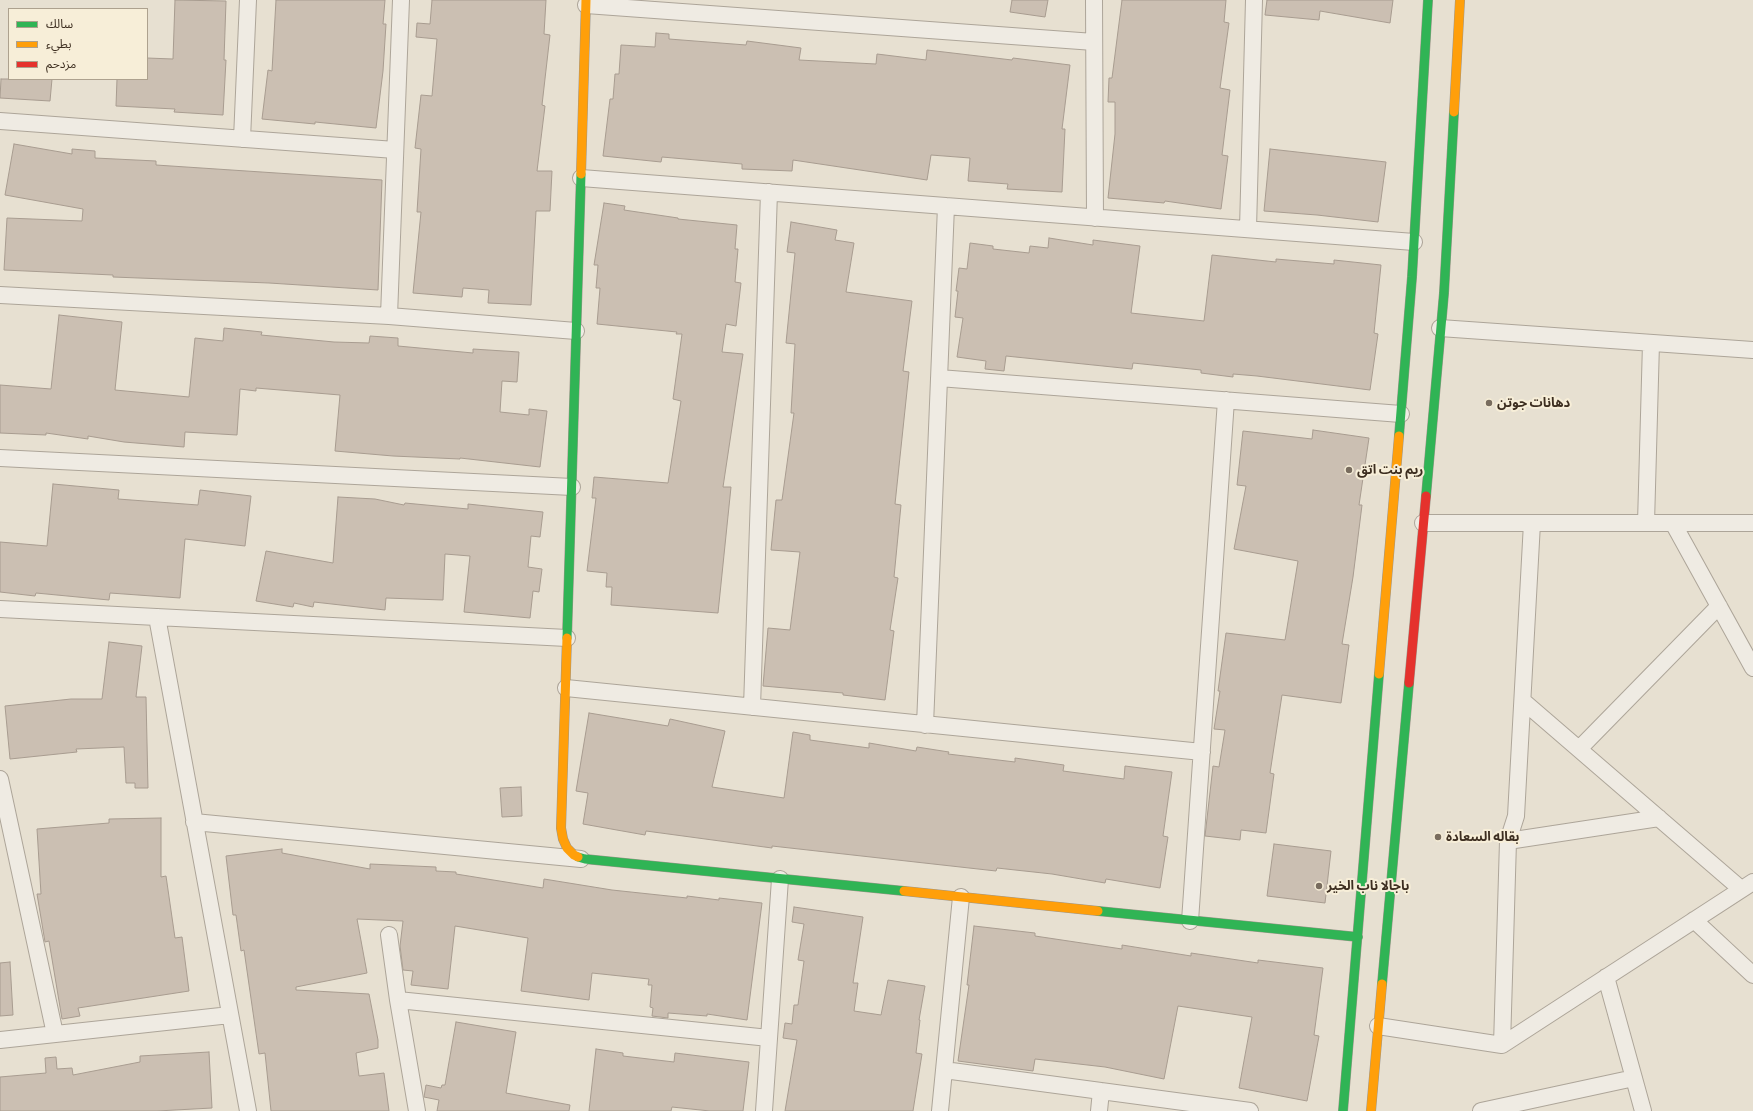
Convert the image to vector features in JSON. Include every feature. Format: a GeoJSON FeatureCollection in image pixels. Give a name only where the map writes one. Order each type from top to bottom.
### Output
{"type":"FeatureCollection","features":[{"type":"Feature","properties":{"kind":"main road"},"geometry":{"type":"LineString","coordinates":[[1343,1111],[1401,414],[1414,242],[1428,0]]}},
{"type":"Feature","properties":{"kind":"main road"},"geometry":{"type":"LineString","coordinates":[[1370,1111],[1440,328],[1460,0]]}},
{"type":"Feature","properties":{"kind":"main road"},"geometry":{"type":"LineString","coordinates":[[586,2],[561,828],[562,839],[567,848],[585,859],[1358,938]]}},
{"type":"Feature","properties":{"kind":"street"},"geometry":{"type":"LineString","coordinates":[[242,139],[248,0]]}},
{"type":"Feature","properties":{"kind":"street"},"geometry":{"type":"LineString","coordinates":[[389,316],[401,0]]}},
{"type":"Feature","properties":{"kind":"street"},"geometry":{"type":"LineString","coordinates":[[1094,0],[1095,218]]}},
{"type":"Feature","properties":{"kind":"street"},"geometry":{"type":"LineString","coordinates":[[1248,230],[1254,0]]}},
{"type":"Feature","properties":{"kind":"street"},"geometry":{"type":"LineString","coordinates":[[586,2],[1094,42]]}},
{"type":"Feature","properties":{"kind":"street"},"geometry":{"type":"LineString","coordinates":[[0,121],[395,150]]}},
{"type":"Feature","properties":{"kind":"street"},"geometry":{"type":"LineString","coordinates":[[581,178],[1414,242]]}},
{"type":"Feature","properties":{"kind":"street"},"geometry":{"type":"LineString","coordinates":[[752,707],[769,192]]}},
{"type":"Feature","properties":{"kind":"street"},"geometry":{"type":"LineString","coordinates":[[925,725],[946,206]]}},
{"type":"Feature","properties":{"kind":"street"},"geometry":{"type":"LineString","coordinates":[[0,295],[389,316],[576,331]]}},
{"type":"Feature","properties":{"kind":"street"},"geometry":{"type":"LineString","coordinates":[[1440,328],[1753,350]]}},
{"type":"Feature","properties":{"kind":"street"},"geometry":{"type":"LineString","coordinates":[[1646,523],[1650,343]]}},
{"type":"Feature","properties":{"kind":"street"},"geometry":{"type":"LineString","coordinates":[[939,378],[1401,414]]}},
{"type":"Feature","properties":{"kind":"street"},"geometry":{"type":"LineString","coordinates":[[1190,920],[1226,400]]}},
{"type":"Feature","properties":{"kind":"street"},"geometry":{"type":"LineString","coordinates":[[0,458],[572,487]]}},
{"type":"Feature","properties":{"kind":"street"},"geometry":{"type":"LineString","coordinates":[[1423,523],[1753,523]]}},
{"type":"Feature","properties":{"kind":"street"},"geometry":{"type":"LineString","coordinates":[[1502,1045],[1508,841],[1516,816],[1532,523]]}},
{"type":"Feature","properties":{"kind":"street"},"geometry":{"type":"LineString","coordinates":[[1672,523],[1753,668]]}},
{"type":"Feature","properties":{"kind":"street"},"geometry":{"type":"LineString","coordinates":[[1579,749],[1719,606]]}},
{"type":"Feature","properties":{"kind":"street"},"geometry":{"type":"LineString","coordinates":[[0,609],[567,638]]}},
{"type":"Feature","properties":{"kind":"street"},"geometry":{"type":"LineString","coordinates":[[157,616],[248,1111]]}},
{"type":"Feature","properties":{"kind":"street"},"geometry":{"type":"LineString","coordinates":[[566,688],[1202,752]]}},
{"type":"Feature","properties":{"kind":"street"},"geometry":{"type":"LineString","coordinates":[[1378,1026],[1502,1045],[1747,886],[1659,818],[1523,701]]}},
{"type":"Feature","properties":{"kind":"street"},"geometry":{"type":"LineString","coordinates":[[0,780],[55,1034]]}},
{"type":"Feature","properties":{"kind":"street"},"geometry":{"type":"LineString","coordinates":[[1508,841],[1659,818]]}},
{"type":"Feature","properties":{"kind":"street"},"geometry":{"type":"LineString","coordinates":[[194,822],[585,859]]}},
{"type":"Feature","properties":{"kind":"street"},"geometry":{"type":"LineString","coordinates":[[764,1111],[780,879]]}},
{"type":"Feature","properties":{"kind":"street"},"geometry":{"type":"LineString","coordinates":[[940,1111],[961,897]]}},
{"type":"Feature","properties":{"kind":"street"},"geometry":{"type":"LineString","coordinates":[[1694,920],[1753,974]]}},
{"type":"Feature","properties":{"kind":"street"},"geometry":{"type":"LineString","coordinates":[[388,935],[417,1111]]}},
{"type":"Feature","properties":{"kind":"street"},"geometry":{"type":"LineString","coordinates":[[1606,977],[1643,1111]]}},
{"type":"Feature","properties":{"kind":"street"},"geometry":{"type":"LineString","coordinates":[[398,1000],[769,1038]]}},
{"type":"Feature","properties":{"kind":"street"},"geometry":{"type":"LineString","coordinates":[[0,1040],[230,1015]]}},
{"type":"Feature","properties":{"kind":"street"},"geometry":{"type":"LineString","coordinates":[[944,1070],[1101,1091],[1167,1106],[1250,1111]]}},
{"type":"Feature","properties":{"kind":"street"},"geometry":{"type":"LineString","coordinates":[[1481,1111],[1634,1078]]}},
{"type":"Feature","properties":{"kind":"street"},"geometry":{"type":"LineString","coordinates":[[1099,1111],[1101,1091]]}},
{"type":"Feature","properties":{"kind":"building"},"geometry":{"type":"Polygon","coordinates":[[[175,0],[226,1],[224,60],[226,60],[223,115],[174,112],[175,109],[116,106],[117,80],[148,80],[148,58],[173,59],[175,0]]]}},
{"type":"Feature","properties":{"kind":"building"},"geometry":{"type":"Polygon","coordinates":[[[276,0],[385,0],[383,24],[386,24],[383,71],[376,128],[262,119],[268,70],[272,71],[276,0]]]}},
{"type":"Feature","properties":{"kind":"building"},"geometry":{"type":"Polygon","coordinates":[[[432,0],[546,0],[544,34],[550,35],[542,105],[545,106],[537,171],[552,171],[550,211],[536,211],[531,305],[488,303],[489,290],[463,288],[462,297],[413,293],[421,212],[417,212],[421,149],[415,148],[421,95],[432,96],[437,39],[416,37],[417,23],[430,24],[432,0]]]}},
{"type":"Feature","properties":{"kind":"building"},"geometry":{"type":"Polygon","coordinates":[[[1012,0],[1048,0],[1045,17],[1010,12],[1012,0]]]}},
{"type":"Feature","properties":{"kind":"building"},"geometry":{"type":"Polygon","coordinates":[[[1122,0],[1226,0],[1224,22],[1229,23],[1220,88],[1230,90],[1222,155],[1228,156],[1221,209],[1165,201],[1164,203],[1108,198],[1115,134],[1115,102],[1108,102],[1109,78],[1112,78],[1122,0]]]}},
{"type":"Feature","properties":{"kind":"building"},"geometry":{"type":"Polygon","coordinates":[[[1267,0],[1393,0],[1390,23],[1320,11],[1319,20],[1265,15],[1267,0]]]}},
{"type":"Feature","properties":{"kind":"building"},"geometry":{"type":"Polygon","coordinates":[[[656,33],[669,34],[669,39],[746,45],[747,41],[801,48],[799,60],[876,64],[877,54],[926,60],[927,50],[1070,65],[1062,129],[1065,129],[1062,192],[1007,189],[1008,184],[968,181],[970,158],[931,155],[927,180],[793,160],[792,171],[742,169],[742,164],[662,157],[661,162],[603,156],[610,99],[613,99],[615,74],[619,74],[621,45],[655,47],[656,33]]]}},
{"type":"Feature","properties":{"kind":"building"},"geometry":{"type":"Polygon","coordinates":[[[1,79],[52,80],[50,101],[0,98],[1,79]]]}},
{"type":"Feature","properties":{"kind":"building"},"geometry":{"type":"Polygon","coordinates":[[[14,144],[72,154],[72,149],[95,151],[95,158],[156,161],[156,165],[382,180],[378,290],[4,270],[7,218],[82,221],[83,209],[5,195],[14,144]]]}},
{"type":"Feature","properties":{"kind":"building"},"geometry":{"type":"Polygon","coordinates":[[[1270,149],[1386,162],[1378,222],[1264,211],[1270,149]]]}},
{"type":"Feature","properties":{"kind":"building"},"geometry":{"type":"Polygon","coordinates":[[[604,203],[625,206],[624,210],[678,219],[737,225],[735,249],[738,249],[735,282],[741,283],[736,326],[726,324],[722,352],[743,354],[723,487],[731,487],[718,613],[611,605],[612,587],[606,587],[607,573],[587,571],[596,498],[592,498],[594,477],[668,483],[681,401],[673,399],[682,334],[676,334],[677,332],[597,324],[600,288],[596,288],[598,265],[594,265],[604,203]]]}},
{"type":"Feature","properties":{"kind":"building"},"geometry":{"type":"Polygon","coordinates":[[[791,222],[837,230],[835,240],[854,243],[846,292],[912,301],[903,371],[909,372],[895,504],[901,505],[894,577],[898,578],[890,630],[894,631],[885,700],[843,695],[843,693],[763,686],[768,628],[790,630],[800,552],[771,550],[776,500],[782,500],[794,413],[791,413],[795,344],[786,343],[795,253],[787,252],[791,222]]]}},
{"type":"Feature","properties":{"kind":"building"},"geometry":{"type":"Polygon","coordinates":[[[1049,238],[1093,245],[1093,240],[1140,246],[1131,313],[1204,321],[1212,255],[1276,262],[1276,259],[1334,264],[1334,260],[1381,265],[1374,333],[1378,334],[1370,390],[1257,376],[1233,374],[1233,377],[1201,373],[1201,370],[1133,363],[1132,369],[1006,356],[1004,371],[985,369],[986,361],[957,357],[963,318],[955,317],[958,291],[956,291],[959,268],[967,269],[970,243],[993,246],[993,249],[1029,253],[1030,246],[1048,248],[1049,238]]]}},
{"type":"Feature","properties":{"kind":"building"},"geometry":{"type":"Polygon","coordinates":[[[59,315],[122,322],[115,390],[189,397],[195,338],[223,341],[224,328],[262,332],[261,335],[334,342],[369,343],[370,336],[398,338],[398,346],[473,353],[473,349],[519,352],[517,382],[502,381],[500,412],[529,415],[529,409],[547,411],[540,467],[460,458],[393,456],[335,451],[340,395],[256,388],[256,391],[240,389],[237,435],[185,432],[184,447],[124,442],[88,436],[88,439],[46,433],[46,435],[0,433],[0,385],[51,389],[59,315]]]}},
{"type":"Feature","properties":{"kind":"building"},"geometry":{"type":"Polygon","coordinates":[[[1313,430],[1369,438],[1359,505],[1362,505],[1353,577],[1342,644],[1349,645],[1341,703],[1282,695],[1270,773],[1274,774],[1266,833],[1241,830],[1240,840],[1205,836],[1213,766],[1219,767],[1225,730],[1214,729],[1220,691],[1218,691],[1226,633],[1285,640],[1298,561],[1234,549],[1246,486],[1237,485],[1243,431],[1312,439],[1313,430]]]}},
{"type":"Feature","properties":{"kind":"building"},"geometry":{"type":"Polygon","coordinates":[[[53,484],[119,490],[118,499],[198,505],[200,490],[251,496],[245,546],[185,539],[180,598],[110,593],[109,600],[36,593],[35,596],[0,592],[0,542],[47,546],[53,484]]]}},
{"type":"Feature","properties":{"kind":"building"},"geometry":{"type":"Polygon","coordinates":[[[338,497],[375,499],[404,505],[405,503],[468,509],[468,504],[543,512],[540,537],[531,536],[528,567],[542,569],[539,592],[533,591],[530,618],[464,612],[470,556],[445,554],[443,600],[386,598],[385,610],[314,602],[313,607],[294,603],[293,607],[256,601],[266,551],[333,563],[338,497]]]}},
{"type":"Feature","properties":{"kind":"building"},"geometry":{"type":"Polygon","coordinates":[[[109,642],[142,646],[136,697],[146,697],[148,788],[135,788],[135,783],[126,783],[124,747],[76,749],[77,752],[10,759],[5,706],[71,699],[102,699],[109,642]]]}},
{"type":"Feature","properties":{"kind":"building"},"geometry":{"type":"Polygon","coordinates":[[[589,713],[668,726],[670,719],[725,731],[712,787],[784,798],[793,732],[810,735],[810,740],[869,748],[869,743],[916,751],[917,747],[949,752],[948,754],[1015,762],[1015,758],[1064,765],[1063,771],[1124,779],[1125,766],[1172,772],[1163,836],[1168,837],[1160,888],[1106,879],[1105,883],[1052,874],[997,868],[996,871],[772,846],[772,848],[646,831],[645,835],[583,824],[588,793],[576,791],[589,713]]]}},
{"type":"Feature","properties":{"kind":"building"},"geometry":{"type":"Polygon","coordinates":[[[521,787],[522,816],[502,817],[500,788],[521,787]]]}},
{"type":"Feature","properties":{"kind":"building"},"geometry":{"type":"Polygon","coordinates":[[[161,818],[161,877],[166,876],[175,938],[182,937],[189,991],[78,1008],[80,1016],[62,1019],[49,941],[45,942],[37,894],[41,894],[37,829],[109,823],[109,819],[161,818]]]}},
{"type":"Feature","properties":{"kind":"building"},"geometry":{"type":"Polygon","coordinates":[[[1274,844],[1331,851],[1325,903],[1267,896],[1274,844]]]}},
{"type":"Feature","properties":{"kind":"building"},"geometry":{"type":"Polygon","coordinates":[[[282,849],[282,853],[370,869],[370,864],[436,867],[436,871],[456,872],[456,874],[543,888],[544,879],[612,890],[687,898],[687,896],[719,900],[719,898],[762,903],[747,1020],[707,1014],[707,1016],[668,1013],[668,1018],[652,1016],[653,1008],[650,1007],[652,985],[648,985],[649,979],[592,973],[589,1000],[521,991],[528,938],[455,926],[448,989],[411,985],[413,971],[403,970],[400,946],[403,921],[357,919],[367,973],[296,987],[296,990],[369,994],[378,1040],[378,1048],[356,1053],[359,1076],[384,1073],[389,1111],[271,1111],[265,1053],[259,1054],[244,950],[241,951],[236,915],[233,915],[226,856],[282,849]]]}},
{"type":"Feature","properties":{"kind":"building"},"geometry":{"type":"Polygon","coordinates":[[[794,907],[863,917],[853,983],[858,983],[854,1011],[881,1015],[888,980],[925,986],[919,1020],[916,1053],[922,1054],[913,1111],[785,1111],[797,1040],[783,1038],[785,1023],[792,1024],[794,1005],[798,1005],[804,961],[798,960],[804,924],[792,922],[794,907]]]}},
{"type":"Feature","properties":{"kind":"building"},"geometry":{"type":"Polygon","coordinates":[[[974,926],[1035,933],[1035,936],[1122,949],[1122,945],[1191,956],[1191,953],[1258,963],[1258,960],[1323,968],[1314,1035],[1319,1036],[1307,1101],[1239,1088],[1252,1017],[1178,1006],[1164,1079],[1105,1067],[1035,1059],[1033,1071],[958,1061],[969,985],[967,985],[974,926]]]}},
{"type":"Feature","properties":{"kind":"building"},"geometry":{"type":"Polygon","coordinates":[[[10,962],[13,1015],[0,1016],[0,963],[10,962]]]}},
{"type":"Feature","properties":{"kind":"building"},"geometry":{"type":"Polygon","coordinates":[[[456,1022],[516,1032],[506,1093],[570,1105],[569,1111],[437,1111],[439,1100],[424,1097],[426,1085],[441,1088],[442,1085],[445,1085],[456,1022]]]}},
{"type":"Feature","properties":{"kind":"building"},"geometry":{"type":"Polygon","coordinates":[[[596,1049],[623,1053],[623,1056],[674,1062],[675,1053],[749,1062],[743,1111],[710,1111],[672,1107],[671,1111],[589,1111],[596,1049]]]}},
{"type":"Feature","properties":{"kind":"building"},"geometry":{"type":"Polygon","coordinates":[[[209,1052],[212,1108],[157,1111],[0,1111],[0,1077],[46,1073],[45,1058],[56,1057],[57,1069],[72,1068],[73,1075],[140,1062],[140,1056],[209,1052]]]}},
{"type":"Feature","properties":{"kind":"traffic: fast"},"geometry":{"type":"LineString","coordinates":[[1399,436],[1412,277],[1428,0]]}},
{"type":"Feature","properties":{"kind":"traffic: fast"},"geometry":{"type":"LineString","coordinates":[[1426,496],[1444,293],[1454,112]]}},
{"type":"Feature","properties":{"kind":"traffic: fast"},"geometry":{"type":"LineString","coordinates":[[567,638],[581,174]]}},
{"type":"Feature","properties":{"kind":"traffic: fast"},"geometry":{"type":"LineString","coordinates":[[1343,1111],[1379,674]]}},
{"type":"Feature","properties":{"kind":"traffic: fast"},"geometry":{"type":"LineString","coordinates":[[1382,984],[1409,683]]}},
{"type":"Feature","properties":{"kind":"traffic: fast"},"geometry":{"type":"LineString","coordinates":[[578,857],[585,859],[904,891]]}},
{"type":"Feature","properties":{"kind":"traffic: fast"},"geometry":{"type":"LineString","coordinates":[[1098,911],[1358,937]]}},
{"type":"Feature","properties":{"kind":"traffic: slow"},"geometry":{"type":"LineString","coordinates":[[581,174],[586,0]]}},
{"type":"Feature","properties":{"kind":"traffic: slow"},"geometry":{"type":"LineString","coordinates":[[1454,112],[1460,0]]}},
{"type":"Feature","properties":{"kind":"traffic: slow"},"geometry":{"type":"LineString","coordinates":[[1379,674],[1399,436]]}},
{"type":"Feature","properties":{"kind":"traffic: slow"},"geometry":{"type":"LineString","coordinates":[[567,638],[561,828],[563,839],[567,848],[578,857]]}},
{"type":"Feature","properties":{"kind":"traffic: slow"},"geometry":{"type":"LineString","coordinates":[[904,891],[1098,911]]}},
{"type":"Feature","properties":{"kind":"traffic: slow"},"geometry":{"type":"LineString","coordinates":[[1371,1111],[1382,984]]}},
{"type":"Feature","properties":{"kind":"traffic: jam"},"geometry":{"type":"LineString","coordinates":[[1409,683],[1426,496]]}},
{"type":"Feature","properties":{"kind":"place","name":"دهانات جوتن"},"geometry":{"type":"Point","coordinates":[1489,403]}},
{"type":"Feature","properties":{"kind":"place","name":"ريم بنت اتق"},"geometry":{"type":"Point","coordinates":[1349,470]}},
{"type":"Feature","properties":{"kind":"place","name":"بقاله السعادة"},"geometry":{"type":"Point","coordinates":[1438,837]}},
{"type":"Feature","properties":{"kind":"place","name":"باجالا ناب الخير"},"geometry":{"type":"Point","coordinates":[1319,886]}}]}
